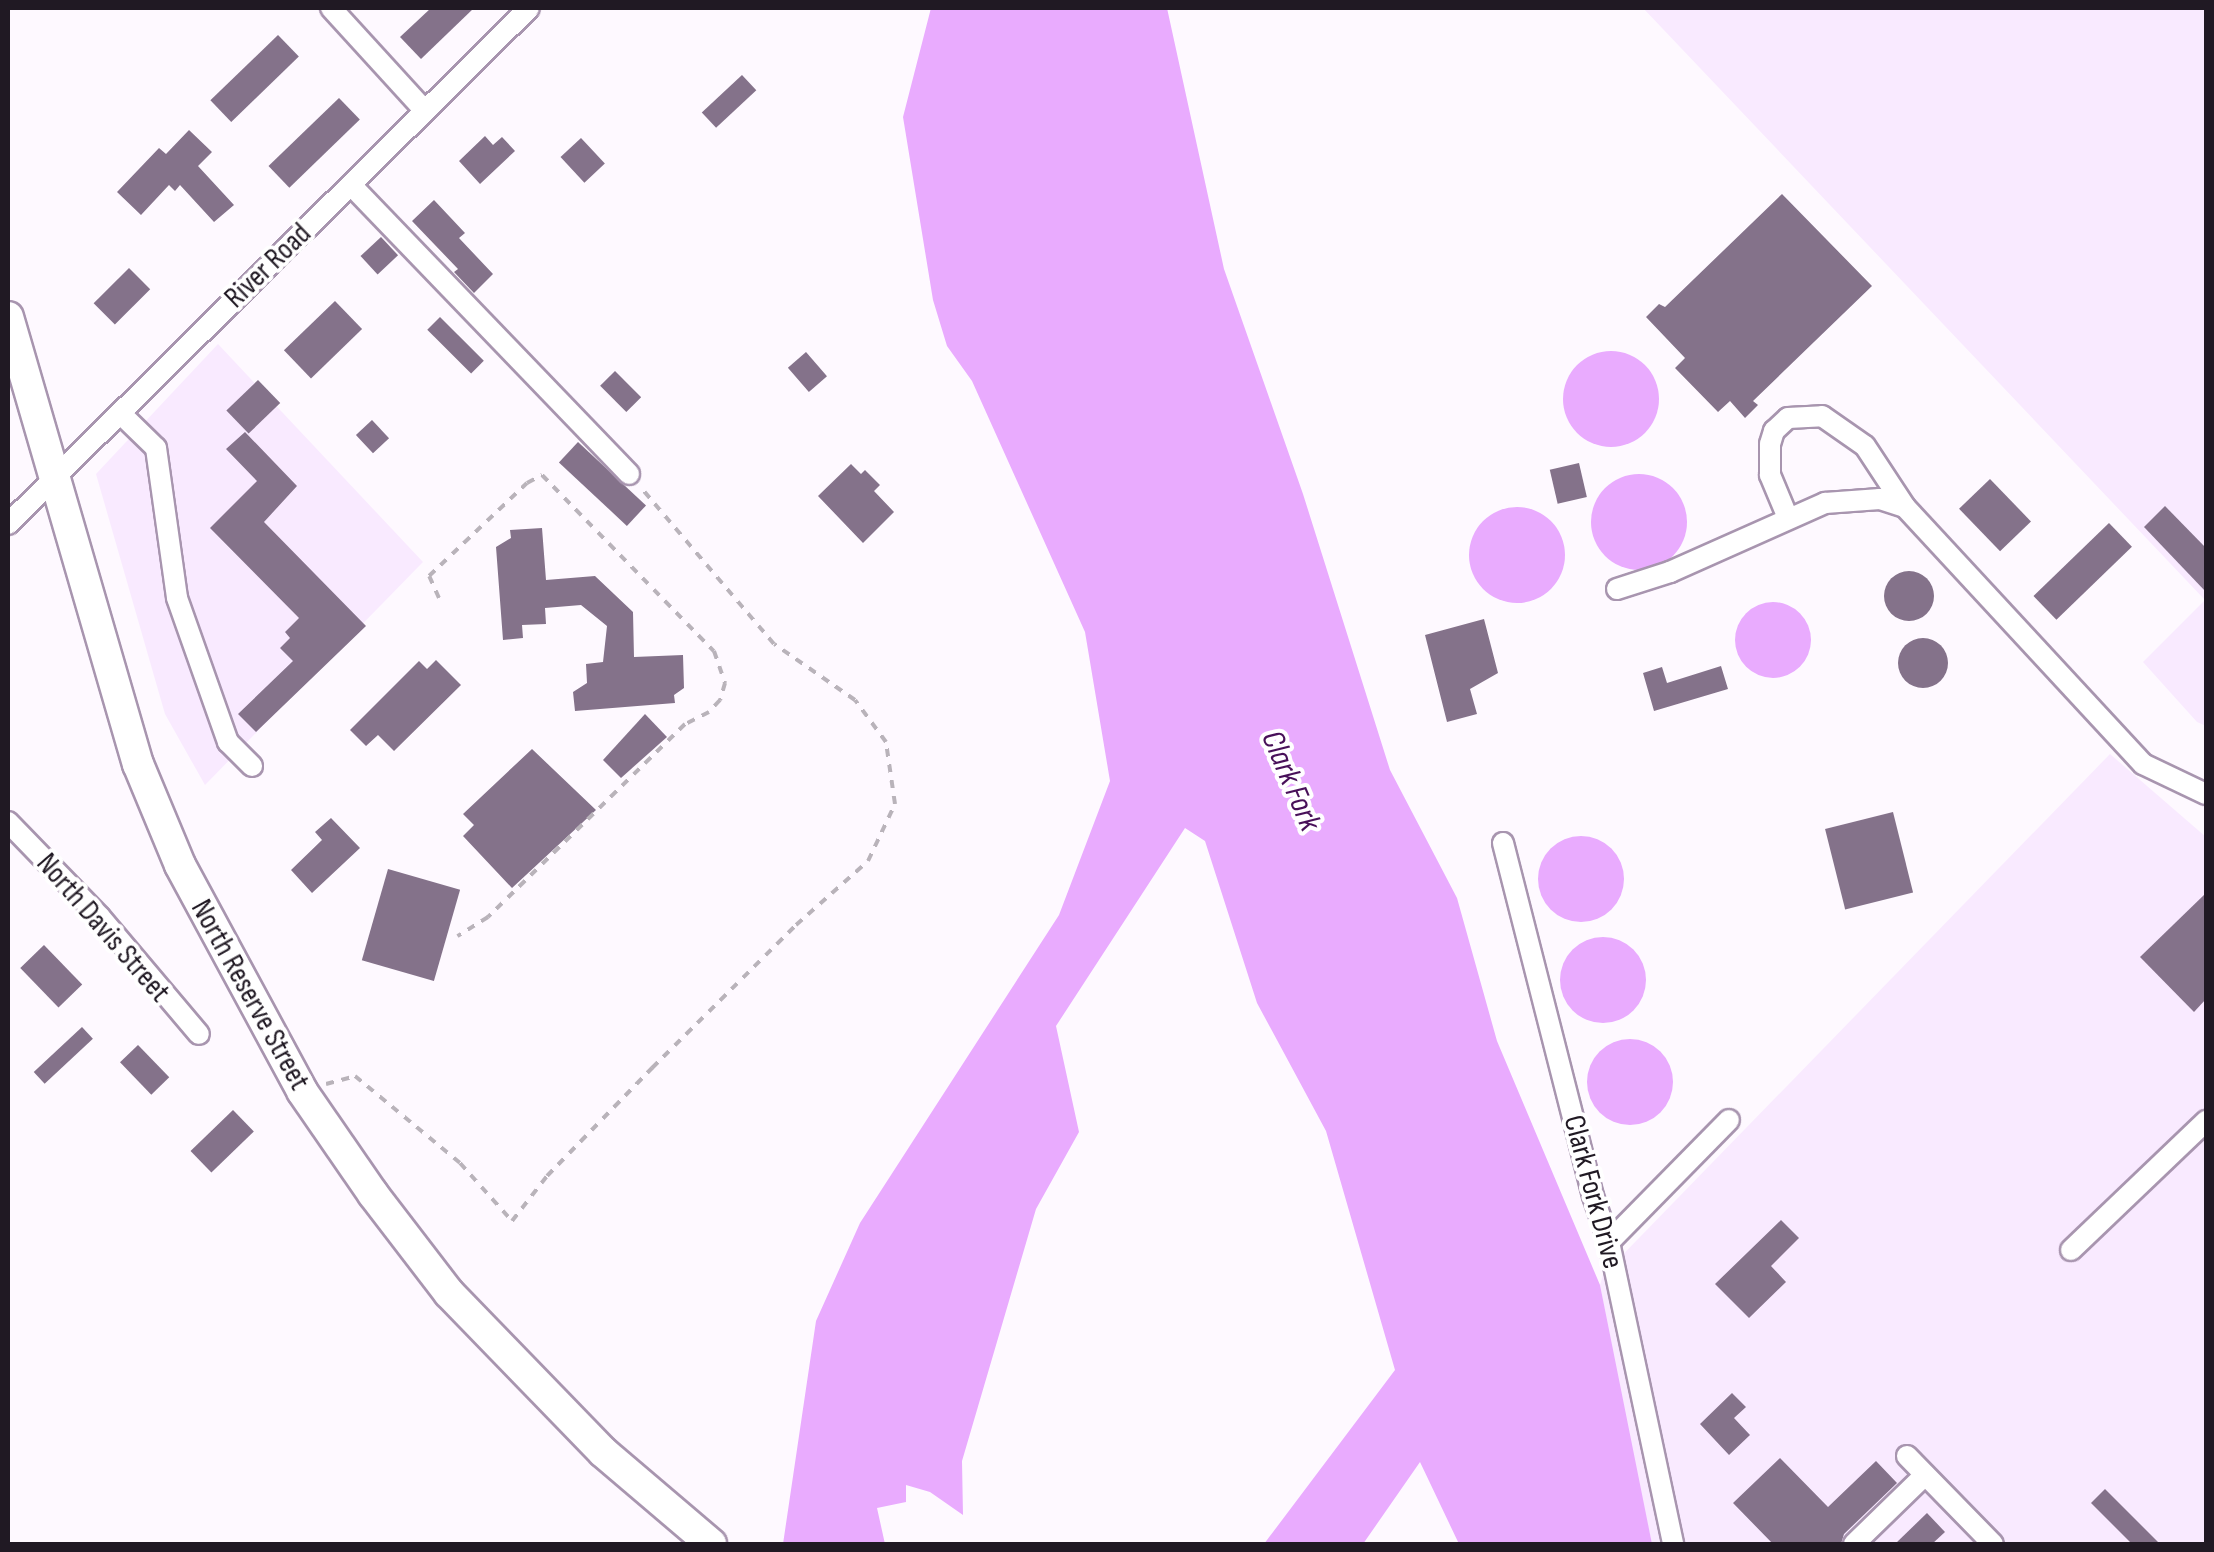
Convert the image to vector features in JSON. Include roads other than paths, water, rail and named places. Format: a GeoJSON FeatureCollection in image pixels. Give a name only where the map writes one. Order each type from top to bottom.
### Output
{"type":"FeatureCollection","features":[{"type":"Feature","properties":{"kind":"highway","name":"North Reserve Street"},"geometry":{"type":"LineString","coordinates":[[8,317],[51,477],[138,764],[180,865],[302,1092],[372,1194],[450,1292],[602,1452],[711,1544]]}},
{"type":"Feature","properties":{"kind":"street"},"geometry":{"type":"LineString","coordinates":[[331,8],[425,111]]}},
{"type":"Feature","properties":{"kind":"street","name":"River Road"},"geometry":{"type":"LineString","coordinates":[[8,524],[51,477],[530,8]]}},
{"type":"Feature","properties":{"kind":"street"},"geometry":{"type":"LineString","coordinates":[[350,185],[629,474]]}},
{"type":"Feature","properties":{"kind":"street"},"geometry":{"type":"LineString","coordinates":[[120,412],[156,448],[177,598],[228,742],[252,766]]}},
{"type":"Feature","properties":{"kind":"street"},"geometry":{"type":"LineString","coordinates":[[1788,518],[1770,475],[1774,431],[1788,418],[1822,416],[1865,446],[1904,507],[2143,764],[2206,794]]}},
{"type":"Feature","properties":{"kind":"street"},"geometry":{"type":"LineString","coordinates":[[1618,589],[1670,572],[1825,503],[1880,499],[1904,507]]}},
{"type":"Feature","properties":{"kind":"street","name":"North Davis Street"},"geometry":{"type":"LineString","coordinates":[[8,822],[100,917],[199,1034]]}},
{"type":"Feature","properties":{"kind":"street","name":"Clark Fork Drive"},"geometry":{"type":"LineString","coordinates":[[1503,843],[1589,1180],[1610,1242],[1674,1544]]}},
{"type":"Feature","properties":{"kind":"street"},"geometry":{"type":"LineString","coordinates":[[1610,1242],[1729,1120]]}},
{"type":"Feature","properties":{"kind":"street"},"geometry":{"type":"LineString","coordinates":[[2071,1250],[2206,1121]]}},
{"type":"Feature","properties":{"kind":"street"},"geometry":{"type":"LineString","coordinates":[[1907,1456],[1993,1544]]}},
{"type":"Feature","properties":{"kind":"street"},"geometry":{"type":"LineString","coordinates":[[1854,1544],[1925,1475]]}},
{"type":"Feature","properties":{"kind":"water","name":"Clark Fork"},"geometry":{"type":"Polygon","coordinates":[[[931,8],[1167,8],[1224,269],[1303,494],[1390,770],[1457,898],[1497,1041],[1600,1285],[1652,1544],[1459,1544],[1420,1462],[1363,1544],[1264,1544],[1395,1370],[1326,1131],[1257,1003],[1205,841],[1185,828],[1056,1026],[1079,1132],[1036,1209],[962,1461],[963,1515],[930,1492],[906,1485],[906,1502],[877,1508],[885,1544],[783,1544],[816,1321],[860,1223],[1059,915],[1110,781],[1085,632],[972,381],[947,346],[933,300],[903,117],[931,8]]]}},
{"type":"Feature","properties":{"kind":"water"},"geometry":{"type":"Polygon","coordinates":[[[1611,351],[1629,355],[1645,365],[1655,381],[1659,399],[1655,417],[1645,433],[1629,443],[1611,447],[1593,443],[1577,433],[1567,417],[1563,399],[1567,381],[1577,365],[1593,355],[1611,351]]]}},
{"type":"Feature","properties":{"kind":"water"},"geometry":{"type":"Polygon","coordinates":[[[1639,474],[1657,478],[1673,488],[1683,504],[1687,522],[1683,540],[1673,556],[1657,566],[1639,570],[1621,566],[1605,556],[1595,540],[1591,522],[1595,504],[1605,488],[1621,478],[1639,474]]]}},
{"type":"Feature","properties":{"kind":"water"},"geometry":{"type":"Polygon","coordinates":[[[1517,507],[1535,511],[1551,521],[1561,537],[1565,555],[1561,573],[1551,589],[1535,599],[1517,603],[1499,599],[1483,589],[1473,573],[1469,555],[1473,537],[1483,521],[1499,511],[1517,507]]]}},
{"type":"Feature","properties":{"kind":"water"},"geometry":{"type":"Polygon","coordinates":[[[1773,602],[1800,613],[1811,640],[1800,667],[1773,678],[1746,667],[1735,640],[1746,613],[1773,602]]]}},
{"type":"Feature","properties":{"kind":"water"},"geometry":{"type":"Polygon","coordinates":[[[1581,836],[1598,839],[1612,848],[1621,862],[1621,896],[1612,910],[1598,919],[1581,922],[1564,919],[1550,910],[1541,896],[1538,879],[1541,862],[1550,848],[1564,839],[1581,836]]]}},
{"type":"Feature","properties":{"kind":"water"},"geometry":{"type":"Polygon","coordinates":[[[1603,937],[1620,940],[1634,949],[1643,963],[1643,997],[1634,1011],[1620,1020],[1603,1023],[1586,1020],[1572,1011],[1563,997],[1560,980],[1563,963],[1572,949],[1586,940],[1603,937]]]}},
{"type":"Feature","properties":{"kind":"water"},"geometry":{"type":"Polygon","coordinates":[[[1630,1039],[1647,1042],[1661,1051],[1670,1065],[1670,1099],[1661,1113],[1647,1122],[1630,1125],[1613,1122],[1599,1113],[1590,1099],[1587,1082],[1590,1065],[1599,1051],[1613,1042],[1630,1039]]]}}]}
